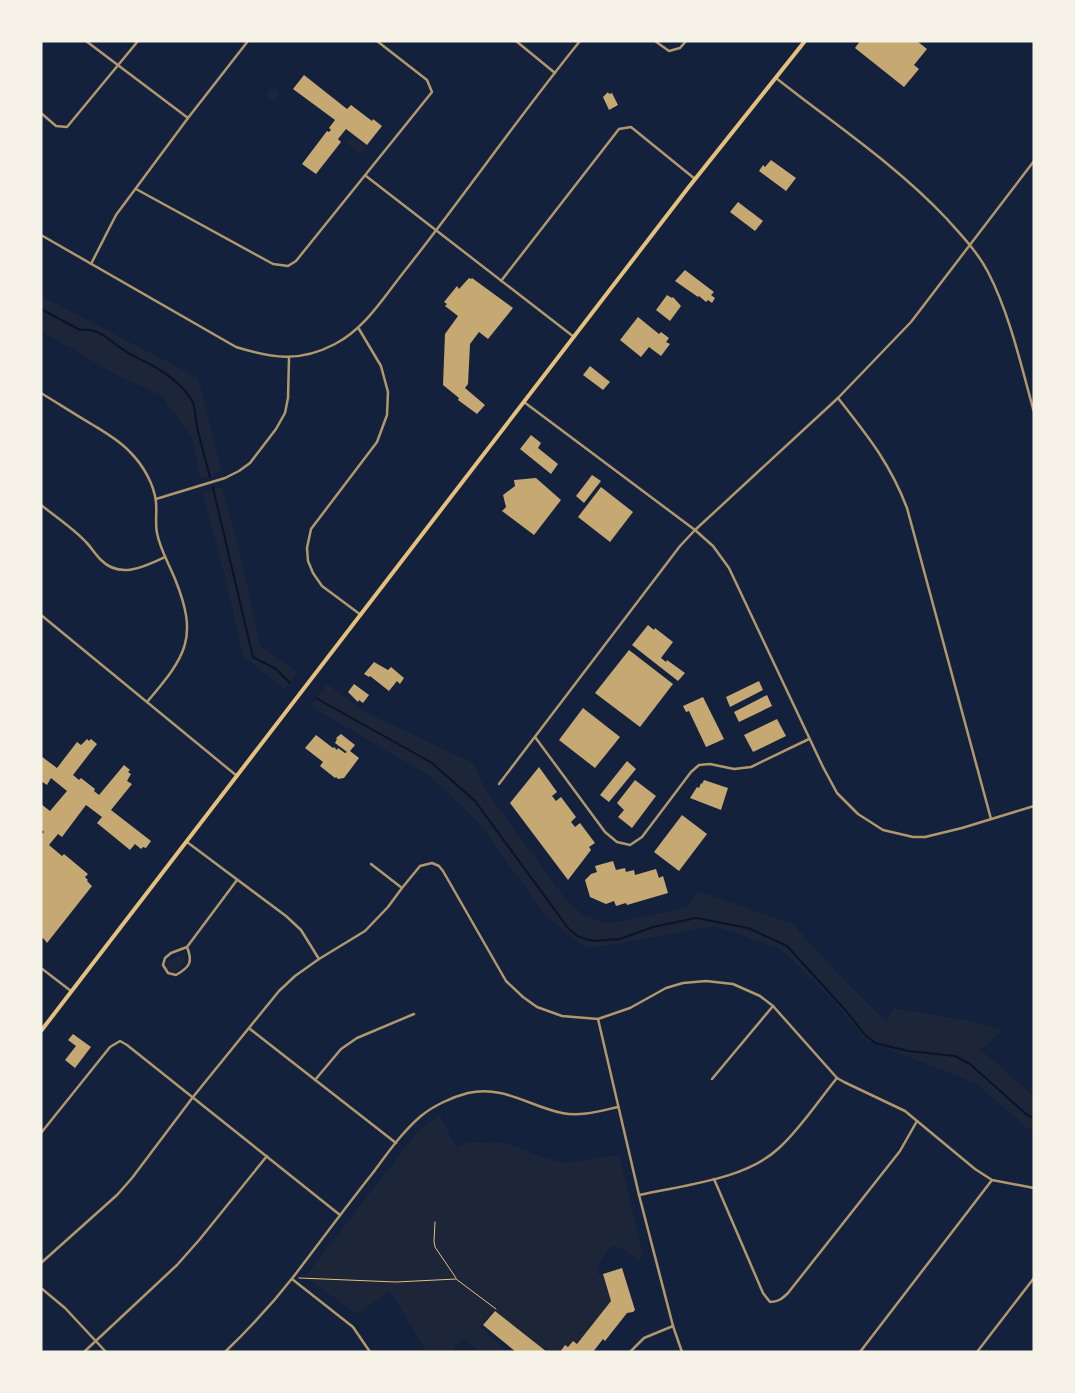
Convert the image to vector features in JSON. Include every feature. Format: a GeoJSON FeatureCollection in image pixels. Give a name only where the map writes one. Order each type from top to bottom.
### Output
{"type":"FeatureCollection","features":[{"type":"Feature","properties":{"kind":"main road"},"geometry":{"type":"LineString","coordinates":[[41,1031],[574,337],[804,42]]}},
{"type":"Feature","properties":{"kind":"street"},"geometry":{"type":"LineString","coordinates":[[86,41],[188,118]]}},
{"type":"Feature","properties":{"kind":"street"},"geometry":{"type":"LineString","coordinates":[[41,114],[56,126],[67,127],[138,41]]}},
{"type":"Feature","properties":{"kind":"street"},"geometry":{"type":"LineString","coordinates":[[91,264],[116,215],[248,41]]}},
{"type":"Feature","properties":{"kind":"street"},"geometry":{"type":"LineString","coordinates":[[136,189],[273,264],[288,266],[296,261],[432,92],[427,80],[377,41]]}},
{"type":"Feature","properties":{"kind":"street"},"geometry":{"type":"LineString","coordinates":[[516,41],[555,73]]}},
{"type":"Feature","properties":{"kind":"street"},"geometry":{"type":"LineString","coordinates":[[41,235],[236,347],[266,356],[289,358],[311,354],[334,344],[359,329],[580,41]]}},
{"type":"Feature","properties":{"kind":"street"},"geometry":{"type":"LineString","coordinates":[[655,41],[669,51],[680,48],[686,41]]}},
{"type":"Feature","properties":{"kind":"street"},"geometry":{"type":"LineString","coordinates":[[776,78],[887,162],[933,205],[970,245],[987,271],[1004,310],[1034,412]]}},
{"type":"Feature","properties":{"kind":"street"},"geometry":{"type":"LineString","coordinates":[[501,281],[619,128],[631,127],[696,179]]}},
{"type":"Feature","properties":{"kind":"street"},"geometry":{"type":"LineString","coordinates":[[499,784],[680,546],[838,398],[910,322],[1034,161]]}},
{"type":"Feature","properties":{"kind":"street"},"geometry":{"type":"LineString","coordinates":[[366,176],[574,337]]}},
{"type":"Feature","properties":{"kind":"street"},"geometry":{"type":"LineString","coordinates":[[359,329],[381,366],[388,392],[387,415],[377,442],[311,529],[307,548],[308,561],[313,573],[322,586],[361,615]]}},
{"type":"Feature","properties":{"kind":"street"},"geometry":{"type":"LineString","coordinates":[[156,500],[214,481],[239,471],[250,463],[286,413],[289,358]]}},
{"type":"Feature","properties":{"kind":"street"},"geometry":{"type":"LineString","coordinates":[[41,394],[129,450],[145,472],[156,500],[157,532],[186,610],[186,638],[180,660],[147,702]]}},
{"type":"Feature","properties":{"kind":"street"},"geometry":{"type":"LineString","coordinates":[[838,398],[873,443],[899,487],[990,819]]}},
{"type":"Feature","properties":{"kind":"street"},"geometry":{"type":"LineString","coordinates":[[524,402],[695,530],[713,546],[729,568],[809,739],[837,793],[858,814],[883,830],[913,837],[925,837],[1034,806]]}},
{"type":"Feature","properties":{"kind":"street"},"geometry":{"type":"LineString","coordinates":[[41,505],[86,542],[100,559],[115,569],[125,571],[135,569],[166,557]]}},
{"type":"Feature","properties":{"kind":"street"},"geometry":{"type":"LineString","coordinates":[[41,615],[237,776]]}},
{"type":"Feature","properties":{"kind":"street"},"geometry":{"type":"LineString","coordinates":[[534,737],[605,832],[617,842],[630,844],[642,837],[691,772],[699,765],[710,764],[734,770],[751,767],[809,739]]}},
{"type":"Feature","properties":{"kind":"street"},"geometry":{"type":"LineString","coordinates":[[187,841],[286,916],[301,930],[320,959]]}},
{"type":"Feature","properties":{"kind":"street"},"geometry":{"type":"LineString","coordinates":[[41,1263],[117,1195],[132,1178],[193,1096],[250,1029],[279,991],[295,976],[365,931],[388,907],[420,866],[429,863],[438,866],[443,871],[498,968],[515,990],[530,1002],[553,1014],[570,1018],[598,1019],[630,1008],[666,988],[683,983],[718,981],[733,984],[760,996],[773,1006],[837,1078],[852,1087],[899,1108],[975,1169],[992,1180],[1034,1188]]}},
{"type":"Feature","properties":{"kind":"street"},"geometry":{"type":"LineString","coordinates":[[371,864],[402,888]]}},
{"type":"Feature","properties":{"kind":"street"},"geometry":{"type":"LineString","coordinates":[[187,947],[191,957],[189,964],[176,975],[168,974],[163,965],[165,958],[171,953],[187,947],[237,880]]}},
{"type":"Feature","properties":{"kind":"street"},"geometry":{"type":"LineString","coordinates":[[41,968],[72,991]]}},
{"type":"Feature","properties":{"kind":"street"},"geometry":{"type":"LineString","coordinates":[[712,1079],[773,1006]]}},
{"type":"Feature","properties":{"kind":"street"},"geometry":{"type":"LineString","coordinates":[[315,1080],[341,1049],[358,1038],[414,1014]]}},
{"type":"Feature","properties":{"kind":"street"},"geometry":{"type":"LineString","coordinates":[[598,1019],[639,1195],[673,1326],[682,1352]]}},
{"type":"Feature","properties":{"kind":"street"},"geometry":{"type":"LineString","coordinates":[[250,1029],[396,1143]]}},
{"type":"Feature","properties":{"kind":"street"},"geometry":{"type":"LineString","coordinates":[[41,1133],[110,1047],[120,1041],[193,1096],[340,1215]]}},
{"type":"Feature","properties":{"kind":"street"},"geometry":{"type":"LineString","coordinates":[[639,1195],[714,1178],[762,1162],[789,1138],[837,1078]]}},
{"type":"Feature","properties":{"kind":"street"},"geometry":{"type":"LineString","coordinates":[[225,1352],[250,1328],[292,1278],[396,1143],[420,1117],[431,1109],[466,1093],[476,1091],[500,1092],[562,1113],[589,1114],[618,1107]]}},
{"type":"Feature","properties":{"kind":"street"},"geometry":{"type":"LineString","coordinates":[[714,1178],[766,1299],[770,1302],[776,1302],[788,1293],[900,1151],[917,1121]]}},
{"type":"Feature","properties":{"kind":"street"},"geometry":{"type":"LineString","coordinates":[[84,1352],[177,1265],[267,1156]]}},
{"type":"Feature","properties":{"kind":"street"},"geometry":{"type":"LineString","coordinates":[[860,1352],[992,1180]]}},
{"type":"Feature","properties":{"kind":"street"},"geometry":{"type":"LineString","coordinates":[[292,1278],[353,1327],[370,1352]]}},
{"type":"Feature","properties":{"kind":"street"},"geometry":{"type":"LineString","coordinates":[[977,1352],[1034,1278]]}},
{"type":"Feature","properties":{"kind":"street"},"geometry":{"type":"LineString","coordinates":[[41,1288],[65,1308],[106,1352]]}},
{"type":"Feature","properties":{"kind":"street"},"geometry":{"type":"LineString","coordinates":[[630,1352],[644,1338],[673,1326]]}},
{"type":"Feature","properties":{"kind":"path"},"geometry":{"type":"LineString","coordinates":[[435,1222],[434,1241],[436,1247],[456,1279],[496,1309]]}},
{"type":"Feature","properties":{"kind":"path"},"geometry":{"type":"LineString","coordinates":[[292,1278],[307,1277],[396,1282],[456,1279]]}},
{"type":"Feature","properties":{"kind":"shaded area"},"geometry":{"type":"Polygon","coordinates":[[[275,88],[278,89],[278,99],[271,100],[268,99],[267,92],[268,89],[275,88]]]}},
{"type":"Feature","properties":{"kind":"shaded area"},"geometry":{"type":"Polygon","coordinates":[[[352,137],[366,147],[360,154],[347,143],[352,137]]]}},
{"type":"Feature","properties":{"kind":"shaded area"},"geometry":{"type":"Polygon","coordinates":[[[41,296],[198,378],[221,470],[213,475],[200,478],[192,437],[161,395],[115,374],[41,331],[41,296]]]}},
{"type":"Feature","properties":{"kind":"shaded area"},"geometry":{"type":"Polygon","coordinates":[[[216,488],[222,488],[239,549],[260,646],[298,673],[285,689],[243,656],[203,494],[216,488]]]}},
{"type":"Feature","properties":{"kind":"shaded area"},"geometry":{"type":"Polygon","coordinates":[[[327,684],[363,711],[473,763],[486,791],[565,898],[582,914],[607,924],[688,907],[697,891],[793,924],[844,980],[887,1022],[893,1008],[971,1021],[1002,1030],[981,1050],[1034,1097],[1034,1131],[1027,1128],[977,1084],[866,1040],[834,1001],[781,949],[715,926],[586,948],[545,915],[479,823],[430,776],[310,706],[327,684]]]}},
{"type":"Feature","properties":{"kind":"shaded area"},"geometry":{"type":"Polygon","coordinates":[[[180,956],[184,957],[185,961],[180,968],[176,972],[167,970],[166,965],[169,961],[180,956]]]}},
{"type":"Feature","properties":{"kind":"shaded area"},"geometry":{"type":"Polygon","coordinates":[[[440,1115],[456,1148],[469,1142],[506,1143],[563,1163],[619,1155],[643,1255],[639,1261],[622,1248],[613,1246],[598,1263],[598,1275],[603,1274],[611,1301],[577,1344],[572,1341],[568,1347],[565,1345],[560,1352],[547,1352],[495,1311],[499,1304],[480,1327],[507,1352],[481,1352],[462,1339],[451,1352],[427,1352],[390,1291],[357,1314],[305,1277],[418,1131],[440,1115]]]}},
{"type":"Feature","properties":{"kind":"building"},"geometry":{"type":"Polygon","coordinates":[[[860,41],[917,41],[927,49],[914,65],[919,69],[904,87],[855,48],[860,41]]]}},
{"type":"Feature","properties":{"kind":"building"},"geometry":{"type":"Polygon","coordinates":[[[304,75],[347,109],[351,105],[382,126],[367,145],[346,129],[338,139],[341,142],[316,174],[302,164],[327,131],[331,130],[329,128],[335,120],[293,89],[304,75]]]}},
{"type":"Feature","properties":{"kind":"building"},"geometry":{"type":"Polygon","coordinates":[[[608,92],[609,94],[612,93],[618,105],[609,110],[603,97],[608,92]]]}},
{"type":"Feature","properties":{"kind":"building"},"geometry":{"type":"Polygon","coordinates":[[[771,160],[796,178],[786,191],[759,171],[763,165],[765,167],[771,160]]]}},
{"type":"Feature","properties":{"kind":"building"},"geometry":{"type":"Polygon","coordinates":[[[738,202],[763,221],[755,231],[730,212],[738,202]]]}},
{"type":"Feature","properties":{"kind":"building"},"geometry":{"type":"Polygon","coordinates":[[[685,270],[714,292],[711,295],[715,298],[712,303],[708,300],[706,302],[675,281],[685,270]]]}},
{"type":"Feature","properties":{"kind":"building"},"geometry":{"type":"Polygon","coordinates":[[[469,278],[472,278],[513,308],[488,339],[479,332],[470,344],[468,384],[465,388],[485,405],[477,414],[458,400],[459,398],[443,385],[445,334],[458,316],[445,306],[447,304],[444,302],[457,286],[459,289],[469,278]]]}},
{"type":"Feature","properties":{"kind":"building"},"geometry":{"type":"Polygon","coordinates":[[[667,295],[673,297],[681,306],[670,321],[656,310],[667,295]]]}},
{"type":"Feature","properties":{"kind":"building"},"geometry":{"type":"Polygon","coordinates":[[[638,317],[659,334],[661,332],[669,338],[666,342],[670,344],[661,356],[649,347],[641,357],[620,340],[638,317]]]}},
{"type":"Feature","properties":{"kind":"building"},"geometry":{"type":"Polygon","coordinates":[[[590,366],[610,382],[603,390],[583,375],[590,366]]]}},
{"type":"Feature","properties":{"kind":"building"},"geometry":{"type":"Polygon","coordinates":[[[531,435],[541,443],[538,448],[558,464],[551,474],[520,449],[531,435]]]}},
{"type":"Feature","properties":{"kind":"building"},"geometry":{"type":"Polygon","coordinates":[[[592,475],[601,481],[584,503],[576,496],[592,475]]]}},
{"type":"Feature","properties":{"kind":"building"},"geometry":{"type":"Polygon","coordinates":[[[536,478],[561,500],[534,535],[502,511],[506,507],[503,495],[515,486],[514,480],[536,478]]]}},
{"type":"Feature","properties":{"kind":"building"},"geometry":{"type":"Polygon","coordinates":[[[601,487],[633,512],[610,542],[578,517],[601,487]]]}},
{"type":"Feature","properties":{"kind":"building"},"geometry":{"type":"Polygon","coordinates":[[[648,625],[673,642],[661,658],[685,673],[678,681],[632,645],[648,625]]]}},
{"type":"Feature","properties":{"kind":"building"},"geometry":{"type":"Polygon","coordinates":[[[629,650],[673,684],[640,727],[595,693],[629,650]]]}},
{"type":"Feature","properties":{"kind":"building"},"geometry":{"type":"Polygon","coordinates":[[[374,662],[388,670],[391,667],[404,678],[400,684],[397,681],[389,691],[370,676],[364,674],[374,662]]]}},
{"type":"Feature","properties":{"kind":"building"},"geometry":{"type":"Polygon","coordinates":[[[759,681],[763,690],[730,707],[726,697],[759,681]]]}},
{"type":"Feature","properties":{"kind":"building"},"geometry":{"type":"Polygon","coordinates":[[[354,684],[369,695],[363,703],[359,700],[358,702],[348,692],[354,684]]]}},
{"type":"Feature","properties":{"kind":"building"},"geometry":{"type":"Polygon","coordinates":[[[767,695],[772,706],[739,722],[734,712],[767,695]]]}},
{"type":"Feature","properties":{"kind":"building"},"geometry":{"type":"Polygon","coordinates":[[[703,697],[724,739],[706,747],[689,711],[686,712],[683,706],[703,697]]]}},
{"type":"Feature","properties":{"kind":"building"},"geometry":{"type":"Polygon","coordinates":[[[583,708],[620,737],[595,768],[559,740],[583,708]]]}},
{"type":"Feature","properties":{"kind":"building"},"geometry":{"type":"Polygon","coordinates":[[[777,719],[786,736],[753,752],[744,735],[777,719]]]}},
{"type":"Feature","properties":{"kind":"building"},"geometry":{"type":"Polygon","coordinates":[[[341,734],[355,745],[350,751],[359,758],[344,778],[338,779],[320,766],[323,762],[305,748],[316,735],[333,748],[337,750],[338,748],[345,753],[347,752],[335,743],[336,738],[341,734]]]}},
{"type":"Feature","properties":{"kind":"building"},"geometry":{"type":"Polygon","coordinates":[[[87,739],[89,741],[91,739],[97,744],[73,775],[79,780],[81,778],[95,789],[94,791],[99,795],[124,765],[130,770],[128,772],[131,774],[127,781],[132,784],[111,810],[151,841],[146,848],[143,847],[141,849],[135,844],[130,850],[97,823],[102,817],[86,805],[62,837],[58,834],[49,845],[62,856],[64,854],[88,874],[85,877],[92,886],[47,943],[43,938],[41,940],[41,835],[44,832],[41,829],[41,804],[50,811],[67,791],[51,778],[47,785],[41,781],[41,756],[57,768],[77,742],[81,745],[87,739]]]}},
{"type":"Feature","properties":{"kind":"building"},"geometry":{"type":"Polygon","coordinates":[[[627,761],[636,769],[609,802],[600,795],[627,761]]]}},
{"type":"Feature","properties":{"kind":"building"},"geometry":{"type":"Polygon","coordinates":[[[539,767],[557,792],[552,796],[556,801],[561,797],[576,817],[571,822],[575,827],[580,823],[595,843],[589,847],[591,850],[568,880],[510,803],[539,767]]]}},
{"type":"Feature","properties":{"kind":"building"},"geometry":{"type":"Polygon","coordinates":[[[635,780],[656,796],[632,828],[618,817],[624,810],[617,803],[635,780]]]}},
{"type":"Feature","properties":{"kind":"building"},"geometry":{"type":"Polygon","coordinates":[[[704,780],[728,788],[721,810],[690,798],[704,780]]]}},
{"type":"Feature","properties":{"kind":"building"},"geometry":{"type":"Polygon","coordinates":[[[682,815],[707,834],[679,871],[654,852],[682,815]]]}},
{"type":"Feature","properties":{"kind":"building"},"geometry":{"type":"Polygon","coordinates":[[[613,861],[616,870],[625,868],[626,872],[634,870],[635,875],[656,869],[659,878],[663,876],[668,893],[627,905],[626,903],[616,906],[614,901],[606,904],[590,897],[585,880],[591,874],[597,872],[595,866],[613,861]]]}},
{"type":"Feature","properties":{"kind":"building"},"geometry":{"type":"Polygon","coordinates":[[[73,1034],[91,1047],[75,1068],[65,1060],[76,1046],[68,1040],[73,1034]]]}},
{"type":"Feature","properties":{"kind":"building"},"geometry":{"type":"Polygon","coordinates":[[[622,1268],[635,1310],[627,1313],[605,1341],[603,1339],[593,1352],[560,1352],[565,1345],[568,1347],[573,1341],[577,1344],[611,1301],[603,1274],[622,1268]]]}},
{"type":"Feature","properties":{"kind":"building"},"geometry":{"type":"Polygon","coordinates":[[[495,1311],[547,1352],[516,1352],[483,1325],[495,1311]]]}},
{"type":"Feature","properties":{"kind":"waterway"},"geometry":{"type":"LineString","coordinates":[[41,309],[80,330],[100,333],[124,350],[164,372],[178,384],[194,404],[197,428],[210,477]]}},
{"type":"Feature","properties":{"kind":"waterway"},"geometry":{"type":"LineString","coordinates":[[213,488],[253,657],[276,669],[290,683]]}},
{"type":"Feature","properties":{"kind":"waterway"},"geometry":{"type":"LineString","coordinates":[[316,698],[432,763],[475,801],[568,928],[577,936],[593,941],[620,939],[653,927],[696,918],[748,928],[787,946],[847,1012],[865,1035],[875,1043],[908,1051],[955,1056],[970,1064],[1027,1115],[1034,1118]]}}]}
